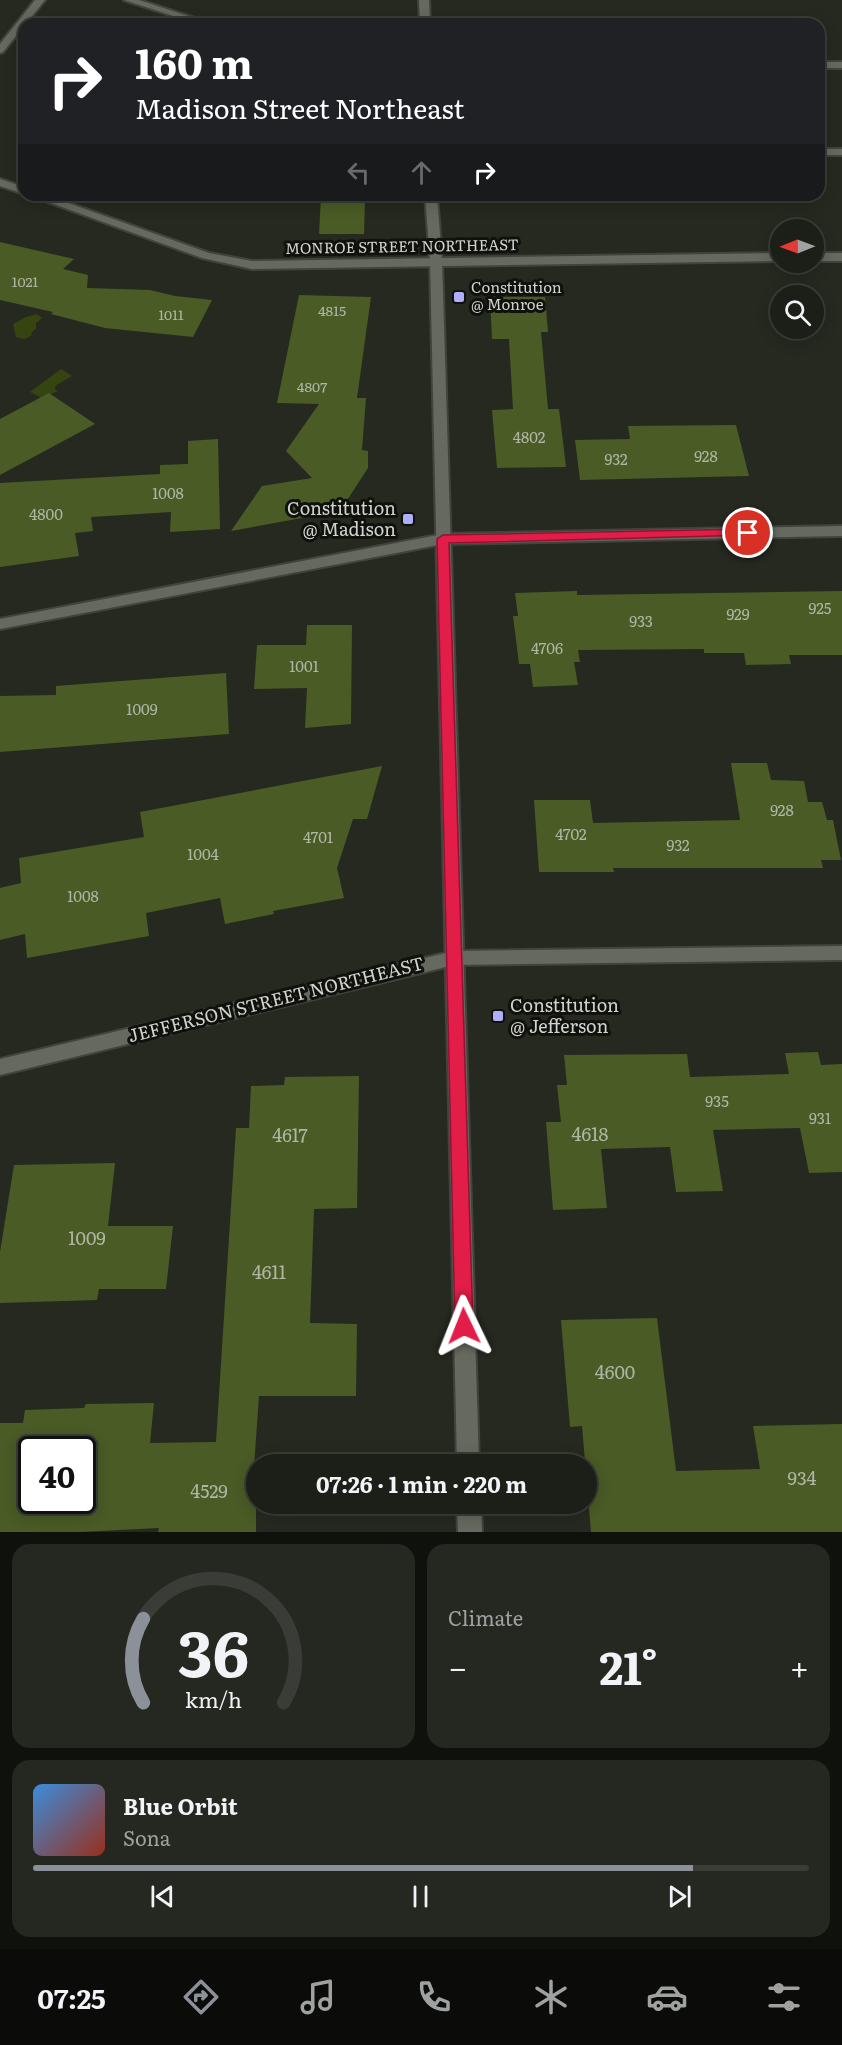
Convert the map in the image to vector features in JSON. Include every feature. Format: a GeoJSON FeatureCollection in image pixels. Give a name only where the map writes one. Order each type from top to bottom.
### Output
{"type":"FeatureCollection","features":[{"type":"Feature","properties":{"kind":"street"},"geometry":{"type":"LineString","coordinates":[[26,18],[40,0]]}},
{"type":"Feature","properties":{"kind":"street"},"geometry":{"type":"LineString","coordinates":[[129,0],[188,18]]}},
{"type":"Feature","properties":{"kind":"street"},"geometry":{"type":"LineString","coordinates":[[424,0],[425,18]]}},
{"type":"Feature","properties":{"kind":"street"},"geometry":{"type":"LineString","coordinates":[[0,50],[18,28]]}},
{"type":"Feature","properties":{"kind":"street"},"geometry":{"type":"LineString","coordinates":[[825,65],[842,65]]}},
{"type":"Feature","properties":{"kind":"street"},"geometry":{"type":"LineString","coordinates":[[825,152],[842,152]]}},
{"type":"Feature","properties":{"kind":"street"},"geometry":{"type":"LineString","coordinates":[[0,182],[18,189]]}},
{"type":"Feature","properties":{"kind":"street","name":"MONROE STREET NORTHEAST"},"geometry":{"type":"LineString","coordinates":[[52,201],[206,256],[252,265],[770,257]]}},
{"type":"Feature","properties":{"kind":"street"},"geometry":{"type":"LineString","coordinates":[[431,201],[436,261],[468,1454]]}},
{"type":"Feature","properties":{"kind":"street"},"geometry":{"type":"LineString","coordinates":[[824,257],[842,256]]}},
{"type":"Feature","properties":{"kind":"street"},"geometry":{"type":"LineString","coordinates":[[0,624],[443,539],[842,531]]}},
{"type":"Feature","properties":{"kind":"street","name":"JEFFERSON STREET NORTHEAST"},"geometry":{"type":"LineString","coordinates":[[0,1067],[454,958],[842,953]]}},
{"type":"Feature","properties":{"kind":"street"},"geometry":{"type":"LineString","coordinates":[[469,1514],[470,1532]]}},
{"type":"Feature","properties":{"kind":"shaded area"},"geometry":{"type":"Polygon","coordinates":[[[37,314],[42,318],[36,323],[36,329],[31,336],[24,339],[16,337],[13,324],[37,314]]]}},
{"type":"Feature","properties":{"kind":"shaded area"},"geometry":{"type":"Polygon","coordinates":[[[61,369],[72,376],[55,386],[58,391],[42,398],[30,392],[61,369]]]}},
{"type":"Feature","properties":{"kind":"building"},"geometry":{"type":"Polygon","coordinates":[[[321,201],[365,201],[364,234],[319,234],[321,201]]]}},
{"type":"Feature","properties":{"kind":"building"},"geometry":{"type":"Polygon","coordinates":[[[0,242],[74,259],[63,269],[88,275],[87,288],[150,290],[175,296],[212,300],[193,337],[105,328],[51,314],[53,312],[0,300],[0,242]]]}},
{"type":"Feature","properties":{"kind":"building"},"geometry":{"type":"Polygon","coordinates":[[[299,295],[371,297],[357,398],[366,398],[362,450],[368,451],[368,468],[340,511],[231,531],[262,486],[312,478],[286,451],[319,404],[277,403],[299,295]]]}},
{"type":"Feature","properties":{"kind":"building"},"geometry":{"type":"Polygon","coordinates":[[[490,297],[545,297],[548,332],[541,332],[548,409],[559,409],[566,467],[497,468],[492,410],[513,409],[509,339],[492,339],[490,297]]]}},
{"type":"Feature","properties":{"kind":"building"},"geometry":{"type":"Polygon","coordinates":[[[49,393],[95,424],[0,475],[0,419],[49,393]]]}},
{"type":"Feature","properties":{"kind":"building"},"geometry":{"type":"Polygon","coordinates":[[[736,425],[749,476],[580,480],[575,440],[630,439],[628,426],[736,425]]]}},
{"type":"Feature","properties":{"kind":"building"},"geometry":{"type":"Polygon","coordinates":[[[218,439],[220,529],[170,532],[171,512],[91,517],[93,531],[75,533],[79,556],[0,567],[0,483],[160,474],[160,465],[188,464],[188,441],[218,439]]]}},
{"type":"Feature","properties":{"kind":"building"},"geometry":{"type":"Polygon","coordinates":[[[577,591],[577,595],[842,591],[842,655],[789,655],[791,664],[746,665],[744,653],[704,653],[704,649],[578,650],[580,662],[574,662],[578,685],[533,687],[530,664],[519,664],[513,616],[518,616],[515,593],[577,591]]]}},
{"type":"Feature","properties":{"kind":"building"},"geometry":{"type":"Polygon","coordinates":[[[307,625],[352,625],[351,724],[305,728],[307,688],[254,689],[257,645],[306,645],[307,625]]]}},
{"type":"Feature","properties":{"kind":"building"},"geometry":{"type":"Polygon","coordinates":[[[226,673],[229,734],[0,752],[0,696],[56,695],[56,686],[226,673]]]}},
{"type":"Feature","properties":{"kind":"building"},"geometry":{"type":"Polygon","coordinates":[[[731,763],[767,763],[771,780],[804,781],[808,802],[822,802],[827,820],[833,820],[841,860],[821,860],[823,868],[613,868],[614,872],[539,872],[534,800],[590,800],[593,823],[740,820],[731,763]]]}},
{"type":"Feature","properties":{"kind":"building"},"geometry":{"type":"Polygon","coordinates":[[[382,766],[367,819],[353,819],[337,868],[344,898],[273,911],[274,914],[225,924],[220,898],[146,913],[149,936],[27,958],[25,934],[0,940],[0,888],[21,883],[19,858],[144,837],[140,812],[382,766]]]}},
{"type":"Feature","properties":{"kind":"building"},"geometry":{"type":"Polygon","coordinates":[[[818,1052],[821,1065],[842,1064],[842,1172],[809,1173],[800,1128],[713,1130],[723,1191],[676,1192],[670,1147],[601,1149],[607,1208],[553,1210],[546,1122],[561,1122],[557,1085],[567,1085],[564,1055],[687,1054],[690,1077],[789,1074],[785,1053],[818,1052]]]}},
{"type":"Feature","properties":{"kind":"building"},"geometry":{"type":"Polygon","coordinates":[[[359,1076],[357,1208],[314,1209],[310,1323],[357,1324],[356,1396],[259,1396],[255,1454],[246,1454],[246,1514],[256,1514],[256,1532],[158,1532],[159,1528],[80,1532],[0,1532],[0,1423],[23,1423],[25,1410],[84,1408],[86,1404],[154,1403],[150,1443],[216,1442],[236,1128],[249,1128],[251,1086],[284,1085],[285,1077],[359,1076]]]}},
{"type":"Feature","properties":{"kind":"building"},"geometry":{"type":"Polygon","coordinates":[[[115,1163],[108,1226],[173,1226],[166,1289],[99,1289],[97,1300],[0,1303],[0,1252],[14,1165],[115,1163]]]}},
{"type":"Feature","properties":{"kind":"building"},"geometry":{"type":"Polygon","coordinates":[[[657,1318],[676,1471],[760,1469],[753,1426],[842,1424],[842,1532],[591,1532],[589,1514],[597,1514],[597,1454],[584,1454],[582,1426],[570,1427],[561,1320],[657,1318]]]}},
{"type":"Feature","properties":{"kind":"place","name":"Constitution @ Monroe"},"geometry":{"type":"Point","coordinates":[459,297]}},
{"type":"Feature","properties":{"kind":"place","name":"Constitution @ Madison"},"geometry":{"type":"Point","coordinates":[408,519]}},
{"type":"Feature","properties":{"kind":"place","name":"Constitution @ Jefferson"},"geometry":{"type":"Point","coordinates":[498,1016]}},
{"type":"Feature","properties":{"kind":"route"},"geometry":{"type":"LineString","coordinates":[[464,1326],[443,539],[748,533]]}}]}
